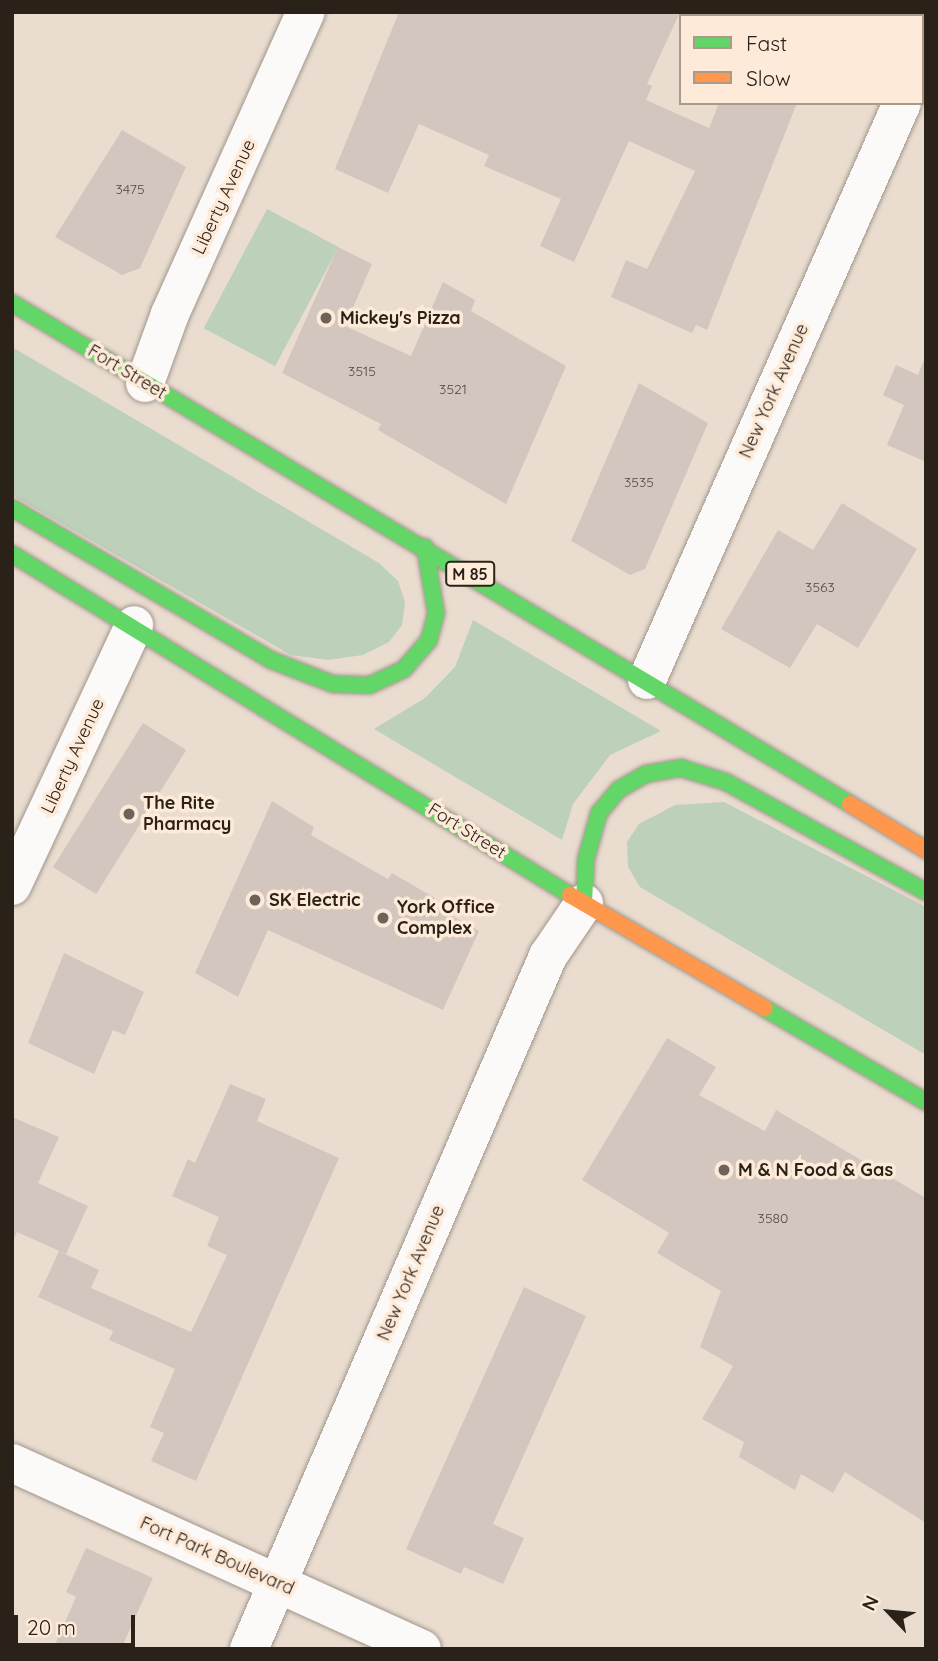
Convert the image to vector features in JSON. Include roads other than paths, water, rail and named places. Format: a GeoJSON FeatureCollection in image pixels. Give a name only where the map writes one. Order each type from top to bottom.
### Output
{"type":"FeatureCollection","features":[{"type":"Feature","properties":{"kind":"main road","name":"Fort Street"},"geometry":{"type":"LineString","coordinates":[[12,303],[425,547],[926,850]]}},
{"type":"Feature","properties":{"kind":"main road"},"geometry":{"type":"LineString","coordinates":[[12,508],[271,660],[332,684],[370,685],[404,669],[429,640],[436,613],[425,547]]}},
{"type":"Feature","properties":{"kind":"main road","name":"Fort Street"},"geometry":{"type":"LineString","coordinates":[[12,554],[134,625],[584,903],[926,1102]]}},
{"type":"Feature","properties":{"kind":"main road"},"geometry":{"type":"LineString","coordinates":[[584,903],[586,859],[599,813],[618,790],[646,774],[681,768],[726,782],[926,892]]}},
{"type":"Feature","properties":{"kind":"street","name":"Liberty Avenue"},"geometry":{"type":"LineString","coordinates":[[145,383],[170,314],[306,12]]}},
{"type":"Feature","properties":{"kind":"street","name":"New York Avenue"},"geometry":{"type":"LineString","coordinates":[[647,680],[901,105]]}},
{"type":"Feature","properties":{"kind":"street","name":"Liberty Avenue"},"geometry":{"type":"LineString","coordinates":[[12,886],[134,625]]}},
{"type":"Feature","properties":{"kind":"street","name":"New York Avenue"},"geometry":{"type":"LineString","coordinates":[[249,1649],[548,956],[584,903]]}},
{"type":"Feature","properties":{"kind":"street","name":"Fort Park Boulevard"},"geometry":{"type":"LineString","coordinates":[[12,1463],[422,1649]]}},
{"type":"Feature","properties":{"kind":"place","name":"Mickey's Pizza"},"geometry":{"type":"Point","coordinates":[326,318]}},
{"type":"Feature","properties":{"kind":"place","name":"The Rite Pharmacy"},"geometry":{"type":"Point","coordinates":[129,814]}},
{"type":"Feature","properties":{"kind":"place","name":"SK Electric"},"geometry":{"type":"Point","coordinates":[255,900]}},
{"type":"Feature","properties":{"kind":"place","name":"York Office Complex"},"geometry":{"type":"Point","coordinates":[383,918]}},
{"type":"Feature","properties":{"kind":"place","name":"M & N Food & Gas"},"geometry":{"type":"Point","coordinates":[724,1170]}}]}
